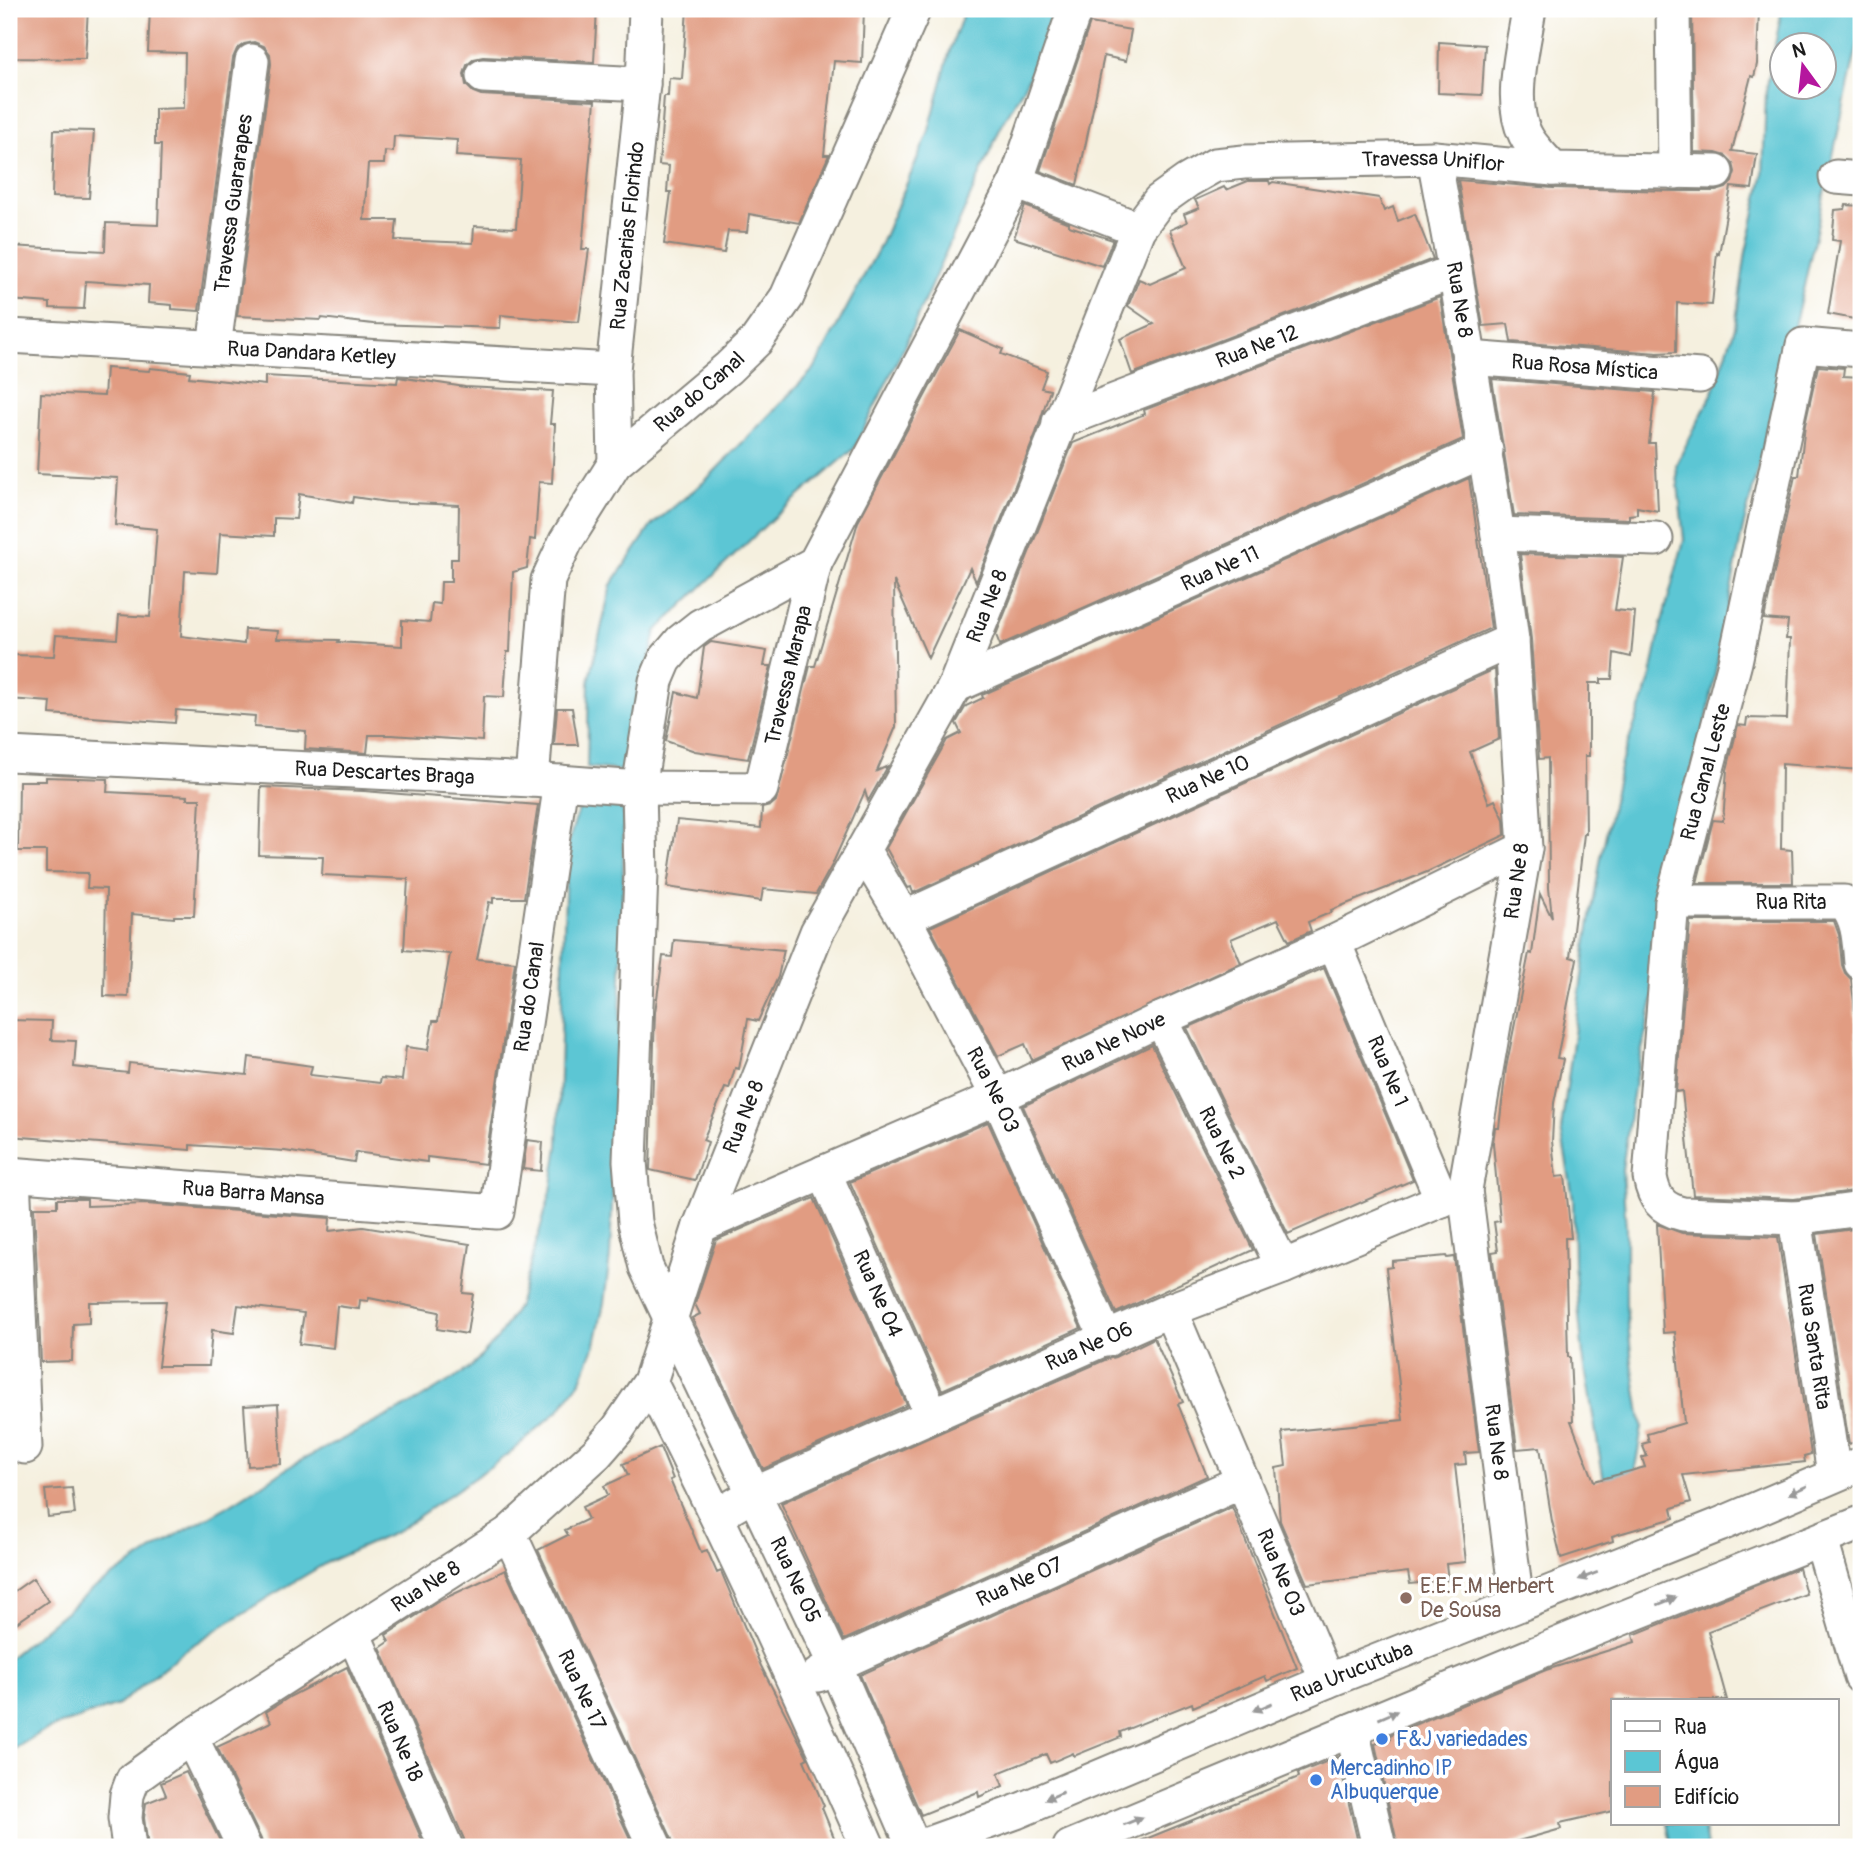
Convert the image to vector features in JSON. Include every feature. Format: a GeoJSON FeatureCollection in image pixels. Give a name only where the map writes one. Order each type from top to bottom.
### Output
{"type":"FeatureCollection","features":[{"type":"Feature","properties":{"kind":"street","name":"Rua Zacarias Florindo"},"geometry":{"type":"LineString","coordinates":[[615,463],[613,370],[643,84],[646,9]]}},
{"type":"Feature","properties":{"kind":"street","name":"Rua do Canal"},"geometry":{"type":"LineString","coordinates":[[497,1212],[547,781],[548,580],[576,524],[615,463],[747,350],[787,297],[914,9]]}},
{"type":"Feature","properties":{"kind":"street","name":"Travessa Marapa"},"geometry":{"type":"LineString","coordinates":[[761,789],[815,563],[1016,182],[1075,9]]}},
{"type":"Feature","properties":{"kind":"street"},"geometry":{"type":"LineString","coordinates":[[1530,9],[1517,92],[1519,115],[1525,135],[1553,169]]}},
{"type":"Feature","properties":{"kind":"street"},"geometry":{"type":"LineString","coordinates":[[1673,9],[1675,172]]}},
{"type":"Feature","properties":{"kind":"street","name":"Travessa Guararapes"},"geometry":{"type":"LineString","coordinates":[[214,347],[253,61]]}},
{"type":"Feature","properties":{"kind":"street"},"geometry":{"type":"LineString","coordinates":[[483,76],[643,84]]}},
{"type":"Feature","properties":{"kind":"street","name":"Travessa Uniflor"},"geometry":{"type":"LineString","coordinates":[[1159,201],[1187,180],[1215,166],[1244,162],[1434,158],[1553,169],[1716,172]]}},
{"type":"Feature","properties":{"kind":"street","name":"Rua Ne 8"},"geometry":{"type":"LineString","coordinates":[[1434,158],[1486,450],[1512,640],[1525,848],[1454,1195],[1517,1604]]}},
{"type":"Feature","properties":{"kind":"street"},"geometry":{"type":"LineString","coordinates":[[1016,182],[1138,229]]}},
{"type":"Feature","properties":{"kind":"street","name":"Rua Ne 8"},"geometry":{"type":"LineString","coordinates":[[129,1847],[125,1818],[127,1795],[133,1779],[191,1737],[354,1635],[509,1533],[597,1453],[625,1420],[650,1382],[700,1226],[817,932],[955,686],[1138,229],[1159,201]]}},
{"type":"Feature","properties":{"kind":"street","name":"Rua Ne 12"},"geometry":{"type":"LineString","coordinates":[[1059,422],[1455,271]]}},
{"type":"Feature","properties":{"kind":"street","name":"Rua Dandara Ketley"},"geometry":{"type":"LineString","coordinates":[[9,336],[613,370]]}},
{"type":"Feature","properties":{"kind":"street","name":"Rua Canal Leste"},"geometry":{"type":"LineString","coordinates":[[1795,1218],[1683,1214],[1670,1211],[1659,1203],[1650,1177],[1672,902],[1735,662],[1803,345],[1861,349]]}},
{"type":"Feature","properties":{"kind":"street","name":"Rua Rosa Mística"},"geometry":{"type":"LineString","coordinates":[[1469,358],[1700,376]]}},
{"type":"Feature","properties":{"kind":"street","name":"Rua Ne 11"},"geometry":{"type":"LineString","coordinates":[[955,686],[1486,450]]}},
{"type":"Feature","properties":{"kind":"street"},"geometry":{"type":"LineString","coordinates":[[1498,534],[1656,539]]}},
{"type":"Feature","properties":{"kind":"street","name":"Rua Ne 05"},"geometry":{"type":"LineString","coordinates":[[815,563],[700,626],[681,641],[665,660],[656,681],[639,788],[641,874],[630,1161],[635,1222],[646,1267],[835,1665],[914,1847]]}},
{"type":"Feature","properties":{"kind":"street","name":"Rua Ne 10"},"geometry":{"type":"LineString","coordinates":[[904,918],[1512,640]]}},
{"type":"Feature","properties":{"kind":"street","name":"Rua Descartes Braga"},"geometry":{"type":"LineString","coordinates":[[9,754],[639,788],[761,789]]}},
{"type":"Feature","properties":{"kind":"street","name":"Rua Ne Nove"},"geometry":{"type":"LineString","coordinates":[[700,1226],[998,1097],[1334,942],[1525,848]]}},
{"type":"Feature","properties":{"kind":"street","name":"Rua Ne 03"},"geometry":{"type":"LineString","coordinates":[[863,850],[904,918],[998,1097],[1107,1339]]}},
{"type":"Feature","properties":{"kind":"street","name":"Rua Rita"},"geometry":{"type":"LineString","coordinates":[[1672,902],[1843,902],[1857,923],[1861,963]]}},
{"type":"Feature","properties":{"kind":"street","name":"Rua Ne 1"},"geometry":{"type":"LineString","coordinates":[[1334,942],[1454,1195]]}},
{"type":"Feature","properties":{"kind":"street","name":"Rua Ne 2"},"geometry":{"type":"LineString","coordinates":[[1161,1020],[1283,1267]]}},
{"type":"Feature","properties":{"kind":"street","name":"Rua Ne 04"},"geometry":{"type":"LineString","coordinates":[[824,1172],[932,1415]]}},
{"type":"Feature","properties":{"kind":"street"},"geometry":{"type":"LineString","coordinates":[[11,1174],[25,1447]]}},
{"type":"Feature","properties":{"kind":"street","name":"Rua Barra Mansa"},"geometry":{"type":"LineString","coordinates":[[11,1174],[497,1212]]}},
{"type":"Feature","properties":{"kind":"street","name":"Rua Ne 06"},"geometry":{"type":"LineString","coordinates":[[718,1515],[754,1494],[1170,1310],[1283,1267],[1454,1195]]}},
{"type":"Feature","properties":{"kind":"street"},"geometry":{"type":"LineString","coordinates":[[1795,1218],[1861,1209]]}},
{"type":"Feature","properties":{"kind":"street","name":"Rua Santa Rita"},"geometry":{"type":"LineString","coordinates":[[1795,1218],[1848,1469]]}},
{"type":"Feature","properties":{"kind":"street","name":"Rua Ne 03"},"geometry":{"type":"LineString","coordinates":[[1170,1310],[1327,1681]]}},
{"type":"Feature","properties":{"kind":"street","name":"Rua Ne 05"},"geometry":{"type":"LineString","coordinates":[[650,1382],[718,1515],[868,1847]]}},
{"type":"Feature","properties":{"kind":"street","name":"Rua Urucutuba"},"geometry":{"type":"LineString","coordinates":[[919,1847],[1016,1812],[1327,1681],[1719,1525],[1848,1469]]}},
{"type":"Feature","properties":{"kind":"street","name":"Rua Ne 07"},"geometry":{"type":"LineString","coordinates":[[798,1688],[835,1665],[1243,1481]]}},
{"type":"Feature","properties":{"kind":"street"},"geometry":{"type":"LineString","coordinates":[[1070,1847],[1590,1631],[1861,1523]]}},
{"type":"Feature","properties":{"kind":"street","name":"Rua Ne 17"},"geometry":{"type":"LineString","coordinates":[[509,1533],[655,1847]]}},
{"type":"Feature","properties":{"kind":"street"},"geometry":{"type":"LineString","coordinates":[[1821,1540],[1861,1677]]}},
{"type":"Feature","properties":{"kind":"street","name":"Rua Ne 18"},"geometry":{"type":"LineString","coordinates":[[354,1635],[446,1847]]}},
{"type":"Feature","properties":{"kind":"street"},"geometry":{"type":"LineString","coordinates":[[1352,1731],[1379,1847]]}},
{"type":"Feature","properties":{"kind":"street"},"geometry":{"type":"LineString","coordinates":[[191,1737],[244,1847]]}},
{"type":"Feature","properties":{"kind":"water"},"geometry":{"type":"Polygon","coordinates":[[[965,9],[1057,9],[1046,47],[1000,129],[904,347],[854,449],[773,518],[656,631],[638,710],[631,772],[587,767],[589,682],[611,585],[652,525],[705,481],[814,369],[880,246],[928,134],[950,50],[965,9]]]}},
{"type":"Feature","properties":{"kind":"water"},"geometry":{"type":"Polygon","coordinates":[[[1782,9],[1861,9],[1861,29],[1804,286],[1742,532],[1655,992],[1635,1081],[1622,1170],[1626,1228],[1626,1305],[1642,1427],[1634,1475],[1606,1493],[1583,1356],[1574,1265],[1573,1198],[1561,1130],[1601,857],[1621,763],[1650,681],[1661,625],[1684,540],[1676,465],[1714,390],[1735,327],[1746,252],[1763,176],[1769,76],[1769,102],[1839,102],[1839,32],[1778,32],[1782,9]]]}},
{"type":"Feature","properties":{"kind":"water"},"geometry":{"type":"Polygon","coordinates":[[[583,797],[623,800],[623,914],[610,1256],[595,1344],[581,1380],[559,1410],[510,1453],[396,1532],[328,1562],[267,1598],[185,1650],[118,1705],[45,1730],[9,1752],[9,1658],[93,1589],[168,1540],[294,1464],[417,1401],[470,1368],[497,1339],[518,1306],[551,1191],[558,1146],[565,892],[569,840],[583,797]]]}},
{"type":"Feature","properties":{"kind":"water"},"geometry":{"type":"Polygon","coordinates":[[[1667,1825],[1703,1825],[1707,1847],[1672,1847],[1667,1825]]]}},
{"type":"Feature","properties":{"kind":"building"},"geometry":{"type":"Polygon","coordinates":[[[9,9],[88,9],[85,59],[9,58],[9,9]]]}},
{"type":"Feature","properties":{"kind":"building"},"geometry":{"type":"Polygon","coordinates":[[[150,9],[597,9],[594,62],[483,57],[474,59],[467,65],[464,74],[466,85],[481,95],[595,101],[582,249],[589,249],[579,322],[501,315],[500,328],[237,316],[271,64],[270,54],[264,46],[254,42],[237,49],[233,58],[199,311],[172,309],[172,305],[148,303],[149,285],[86,281],[84,309],[50,308],[50,303],[9,300],[9,246],[105,251],[106,223],[158,225],[161,145],[155,145],[155,109],[184,108],[185,53],[148,52],[150,9]],[[394,136],[393,152],[385,151],[384,164],[368,164],[364,220],[397,220],[395,240],[473,243],[474,226],[516,228],[521,160],[456,156],[457,140],[394,136]]]}},
{"type":"Feature","properties":{"kind":"building"},"geometry":{"type":"Polygon","coordinates":[[[687,9],[864,9],[862,63],[834,61],[824,155],[829,155],[799,223],[749,214],[747,232],[728,231],[724,253],[664,244],[671,192],[667,192],[669,166],[659,165],[664,96],[668,96],[669,78],[682,79],[687,9]]]}},
{"type":"Feature","properties":{"kind":"building"},"geometry":{"type":"Polygon","coordinates":[[[1692,9],[1759,9],[1757,64],[1754,77],[1751,76],[1732,151],[1757,154],[1752,189],[1731,187],[1719,254],[1717,253],[1712,305],[1677,303],[1676,352],[1511,342],[1508,324],[1483,326],[1458,180],[1553,188],[1675,191],[1716,191],[1726,188],[1732,182],[1735,172],[1733,163],[1726,156],[1694,152],[1692,9]]]}},
{"type":"Feature","properties":{"kind":"building"},"geometry":{"type":"Polygon","coordinates":[[[1090,23],[1131,30],[1126,61],[1104,56],[1077,185],[1040,171],[1090,23]]]}},
{"type":"Feature","properties":{"kind":"building"},"geometry":{"type":"Polygon","coordinates":[[[1439,42],[1485,45],[1482,95],[1438,93],[1439,42]]]}},
{"type":"Feature","properties":{"kind":"building"},"geometry":{"type":"Polygon","coordinates":[[[54,130],[94,131],[89,198],[52,197],[54,130]]]}},
{"type":"Feature","properties":{"kind":"building"},"geometry":{"type":"Polygon","coordinates":[[[1248,181],[1269,181],[1270,184],[1273,182],[1379,198],[1384,211],[1393,207],[1398,221],[1415,214],[1433,259],[1132,374],[1120,339],[1154,324],[1128,306],[1139,279],[1150,284],[1186,268],[1170,230],[1187,222],[1184,214],[1199,208],[1195,200],[1224,187],[1226,190],[1248,181]]]}},
{"type":"Feature","properties":{"kind":"building"},"geometry":{"type":"Polygon","coordinates":[[[1846,205],[1861,206],[1861,318],[1854,319],[1828,314],[1840,241],[1832,240],[1835,210],[1845,209],[1846,205]]]}},
{"type":"Feature","properties":{"kind":"building"},"geometry":{"type":"Polygon","coordinates":[[[1025,206],[1069,223],[1069,226],[1113,240],[1102,266],[1014,238],[1025,206]]]}},
{"type":"Feature","properties":{"kind":"building"},"geometry":{"type":"Polygon","coordinates":[[[1440,297],[1463,439],[1000,645],[996,635],[1073,443],[1145,414],[1144,410],[1440,297]]]}},
{"type":"Feature","properties":{"kind":"building"},"geometry":{"type":"Polygon","coordinates":[[[960,330],[1003,349],[1001,354],[1047,371],[1041,388],[1050,390],[1036,433],[976,582],[970,568],[928,658],[894,581],[896,727],[877,771],[888,766],[868,801],[865,791],[816,894],[763,889],[761,901],[667,887],[677,820],[761,828],[762,808],[776,801],[810,666],[815,666],[858,522],[960,330]]]}},
{"type":"Feature","properties":{"kind":"building"},"geometry":{"type":"Polygon","coordinates":[[[1818,366],[1844,368],[1843,376],[1861,377],[1861,770],[1782,764],[1781,849],[1792,850],[1793,883],[1697,883],[1713,820],[1723,821],[1727,770],[1738,725],[1746,726],[1747,718],[1787,719],[1790,639],[1786,639],[1788,621],[1764,619],[1795,476],[1799,476],[1805,425],[1818,366]]]}},
{"type":"Feature","properties":{"kind":"building"},"geometry":{"type":"Polygon","coordinates":[[[106,368],[190,372],[189,377],[265,385],[265,376],[397,383],[398,377],[465,387],[553,391],[550,424],[555,424],[552,483],[539,482],[535,540],[530,539],[527,568],[513,572],[510,652],[507,652],[504,697],[484,696],[482,741],[369,735],[367,753],[305,749],[306,731],[254,727],[255,716],[176,710],[175,723],[50,714],[51,702],[9,699],[11,655],[54,656],[56,635],[117,639],[119,615],[150,617],[157,529],[115,525],[118,478],[37,474],[41,393],[104,396],[106,368]],[[299,494],[296,519],[274,518],[274,536],[220,533],[217,573],[185,571],[181,636],[244,644],[245,629],[278,631],[277,639],[339,640],[338,642],[402,646],[402,620],[430,622],[432,603],[440,604],[441,582],[451,582],[451,559],[458,559],[459,505],[387,502],[353,497],[352,503],[299,494]]]}},
{"type":"Feature","properties":{"kind":"building"},"geometry":{"type":"Polygon","coordinates":[[[1492,379],[1655,392],[1649,443],[1655,443],[1658,511],[1637,507],[1637,514],[1629,515],[1629,519],[1514,515],[1492,379]]]}},
{"type":"Feature","properties":{"kind":"building"},"geometry":{"type":"Polygon","coordinates":[[[1469,478],[1491,628],[913,893],[911,887],[908,888],[886,848],[947,740],[961,733],[956,723],[966,706],[983,698],[982,695],[1469,478]]]}},
{"type":"Feature","properties":{"kind":"building"},"geometry":{"type":"Polygon","coordinates":[[[1520,554],[1623,557],[1615,610],[1635,612],[1631,657],[1614,653],[1612,679],[1589,683],[1589,756],[1585,756],[1586,834],[1570,957],[1577,959],[1557,1058],[1563,1059],[1554,1103],[1552,1141],[1556,1177],[1565,1176],[1571,1238],[1565,1238],[1571,1421],[1594,1481],[1645,1467],[1642,1458],[1647,1456],[1642,1444],[1649,1442],[1647,1434],[1684,1423],[1675,1332],[1663,1333],[1657,1224],[1682,1233],[1778,1237],[1811,1454],[1804,1456],[1805,1462],[1683,1475],[1691,1502],[1672,1508],[1674,1518],[1612,1536],[1613,1541],[1561,1558],[1540,1447],[1517,1449],[1492,1252],[1498,1251],[1494,1222],[1500,1221],[1493,1143],[1495,1128],[1499,1128],[1506,1068],[1529,953],[1532,954],[1540,894],[1552,918],[1549,888],[1548,758],[1539,759],[1531,639],[1520,554]]]}},
{"type":"Feature","properties":{"kind":"building"},"geometry":{"type":"Polygon","coordinates":[[[711,642],[767,651],[764,666],[771,666],[748,759],[695,751],[666,741],[676,692],[697,698],[704,647],[711,642]]]}},
{"type":"Feature","properties":{"kind":"building"},"geometry":{"type":"Polygon","coordinates":[[[1495,669],[1499,739],[1470,752],[1489,803],[1495,800],[1504,819],[1505,835],[1427,872],[1331,910],[1332,912],[1308,922],[1311,931],[1289,941],[1278,919],[1231,939],[1241,963],[1032,1060],[1025,1044],[998,1056],[930,927],[1495,669]]]}},
{"type":"Feature","properties":{"kind":"building"},"geometry":{"type":"Polygon","coordinates":[[[557,708],[572,708],[578,745],[554,745],[557,708]]]}},
{"type":"Feature","properties":{"kind":"building"},"geometry":{"type":"Polygon","coordinates":[[[46,777],[108,779],[107,792],[200,799],[194,916],[174,918],[132,914],[128,997],[104,996],[106,889],[87,888],[88,873],[46,872],[46,851],[18,851],[19,781],[46,781],[46,777]]]}},
{"type":"Feature","properties":{"kind":"building"},"geometry":{"type":"Polygon","coordinates":[[[261,787],[364,791],[538,805],[524,898],[493,898],[493,903],[489,902],[477,959],[515,962],[485,1164],[427,1157],[427,1162],[356,1152],[354,1162],[285,1151],[190,1145],[190,1150],[9,1136],[9,1020],[52,1021],[51,1040],[76,1041],[74,1067],[128,1073],[129,1063],[247,1075],[249,1057],[312,1066],[310,1075],[380,1083],[381,1078],[402,1080],[406,1047],[428,1050],[433,1021],[438,1021],[450,954],[404,950],[408,879],[322,875],[323,857],[259,855],[261,787]]]}},
{"type":"Feature","properties":{"kind":"building"},"geometry":{"type":"Polygon","coordinates":[[[1690,921],[1834,921],[1839,935],[1842,965],[1851,979],[1854,1001],[1861,1111],[1861,1190],[1794,1199],[1693,1195],[1682,1091],[1676,1092],[1690,921]]]}},
{"type":"Feature","properties":{"kind":"building"},"geometry":{"type":"Polygon","coordinates":[[[674,940],[784,950],[778,977],[758,1021],[748,1019],[739,1069],[735,1068],[729,1089],[725,1088],[703,1140],[708,1142],[695,1180],[650,1170],[655,1012],[663,956],[672,957],[674,940]]]}},
{"type":"Feature","properties":{"kind":"building"},"geometry":{"type":"Polygon","coordinates":[[[1324,968],[1413,1180],[1288,1234],[1187,1028],[1324,968]]]}},
{"type":"Feature","properties":{"kind":"building"},"geometry":{"type":"Polygon","coordinates":[[[1152,1045],[1253,1250],[1116,1313],[1023,1106],[1152,1045]]]}},
{"type":"Feature","properties":{"kind":"building"},"geometry":{"type":"Polygon","coordinates":[[[988,1122],[1081,1328],[942,1390],[850,1182],[988,1122]]]}},
{"type":"Feature","properties":{"kind":"building"},"geometry":{"type":"Polygon","coordinates":[[[527,1140],[543,1142],[541,1171],[523,1169],[527,1140]]]}},
{"type":"Feature","properties":{"kind":"building"},"geometry":{"type":"Polygon","coordinates":[[[814,1198],[907,1405],[763,1469],[692,1318],[700,1314],[695,1304],[716,1240],[814,1198]]]}},
{"type":"Feature","properties":{"kind":"building"},"geometry":{"type":"Polygon","coordinates":[[[57,1199],[87,1199],[87,1206],[146,1204],[330,1218],[329,1231],[363,1227],[470,1244],[463,1293],[473,1294],[467,1334],[437,1329],[439,1312],[369,1298],[368,1301],[360,1300],[359,1309],[337,1306],[333,1348],[299,1344],[304,1313],[238,1305],[234,1333],[212,1330],[209,1366],[158,1366],[166,1301],[89,1302],[89,1323],[73,1324],[72,1361],[41,1362],[34,1207],[57,1207],[57,1199]]]}},
{"type":"Feature","properties":{"kind":"building"},"geometry":{"type":"Polygon","coordinates":[[[1861,1228],[1861,1440],[1849,1444],[1817,1234],[1861,1228]]]}},
{"type":"Feature","properties":{"kind":"building"},"geometry":{"type":"Polygon","coordinates":[[[1454,1257],[1479,1452],[1465,1453],[1466,1464],[1455,1465],[1466,1562],[1446,1564],[1448,1580],[1410,1584],[1408,1572],[1307,1584],[1280,1521],[1276,1468],[1286,1466],[1282,1432],[1403,1420],[1386,1268],[1392,1267],[1392,1261],[1454,1257]]]}},
{"type":"Feature","properties":{"kind":"building"},"geometry":{"type":"Polygon","coordinates":[[[1154,1338],[1183,1402],[1178,1404],[1207,1476],[844,1640],[781,1503],[1154,1338]]]}},
{"type":"Feature","properties":{"kind":"building"},"geometry":{"type":"Polygon","coordinates":[[[278,1404],[281,1464],[248,1466],[244,1406],[278,1404]]]}},
{"type":"Feature","properties":{"kind":"building"},"geometry":{"type":"Polygon","coordinates":[[[660,1447],[673,1479],[670,1480],[701,1552],[707,1550],[717,1573],[721,1571],[761,1666],[808,1758],[804,1760],[838,1847],[674,1847],[538,1550],[568,1535],[565,1530],[588,1519],[582,1507],[608,1495],[604,1486],[628,1475],[623,1464],[660,1447]]]}},
{"type":"Feature","properties":{"kind":"building"},"geometry":{"type":"Polygon","coordinates":[[[72,1488],[75,1514],[48,1517],[45,1490],[72,1488]]]}},
{"type":"Feature","properties":{"kind":"building"},"geometry":{"type":"Polygon","coordinates":[[[1232,1507],[1297,1668],[1267,1681],[1265,1676],[1193,1707],[1192,1703],[1120,1732],[1121,1737],[1074,1756],[1073,1753],[1050,1763],[1046,1754],[998,1773],[1003,1786],[979,1797],[978,1792],[921,1815],[860,1675],[1232,1507]]]}},
{"type":"Feature","properties":{"kind":"building"},"geometry":{"type":"Polygon","coordinates":[[[1799,1568],[1806,1594],[1708,1631],[1727,1699],[1611,1699],[1611,1811],[1560,1823],[1561,1829],[1511,1843],[1512,1847],[1398,1847],[1375,1744],[1391,1739],[1390,1735],[1546,1670],[1635,1642],[1633,1635],[1799,1568]]]}},
{"type":"Feature","properties":{"kind":"building"},"geometry":{"type":"Polygon","coordinates":[[[505,1570],[634,1847],[465,1847],[464,1839],[380,1648],[389,1642],[386,1635],[439,1601],[505,1570]]]}},
{"type":"Feature","properties":{"kind":"building"},"geometry":{"type":"Polygon","coordinates":[[[33,1578],[48,1601],[9,1628],[9,1595],[33,1578]]]}},
{"type":"Feature","properties":{"kind":"building"},"geometry":{"type":"Polygon","coordinates":[[[347,1667],[425,1847],[263,1847],[217,1747],[271,1722],[266,1712],[347,1667]]]}},
{"type":"Feature","properties":{"kind":"building"},"geometry":{"type":"Polygon","coordinates":[[[1338,1757],[1359,1847],[1126,1847],[1299,1777],[1298,1773],[1338,1757]]]}},
{"type":"Feature","properties":{"kind":"building"},"geometry":{"type":"Polygon","coordinates":[[[186,1772],[223,1847],[148,1847],[144,1818],[146,1803],[166,1795],[161,1783],[186,1772]]]}},
{"type":"Feature","properties":{"kind":"place","name":"E.E.F.M Herbert De Sousa"},"geometry":{"type":"Point","coordinates":[1406,1598]}},
{"type":"Feature","properties":{"kind":"place","name":"F&J variedades"},"geometry":{"type":"Point","coordinates":[1382,1739]}},
{"type":"Feature","properties":{"kind":"place","name":"Mercadinho IP Albuquerque"},"geometry":{"type":"Point","coordinates":[1316,1780]}}]}
